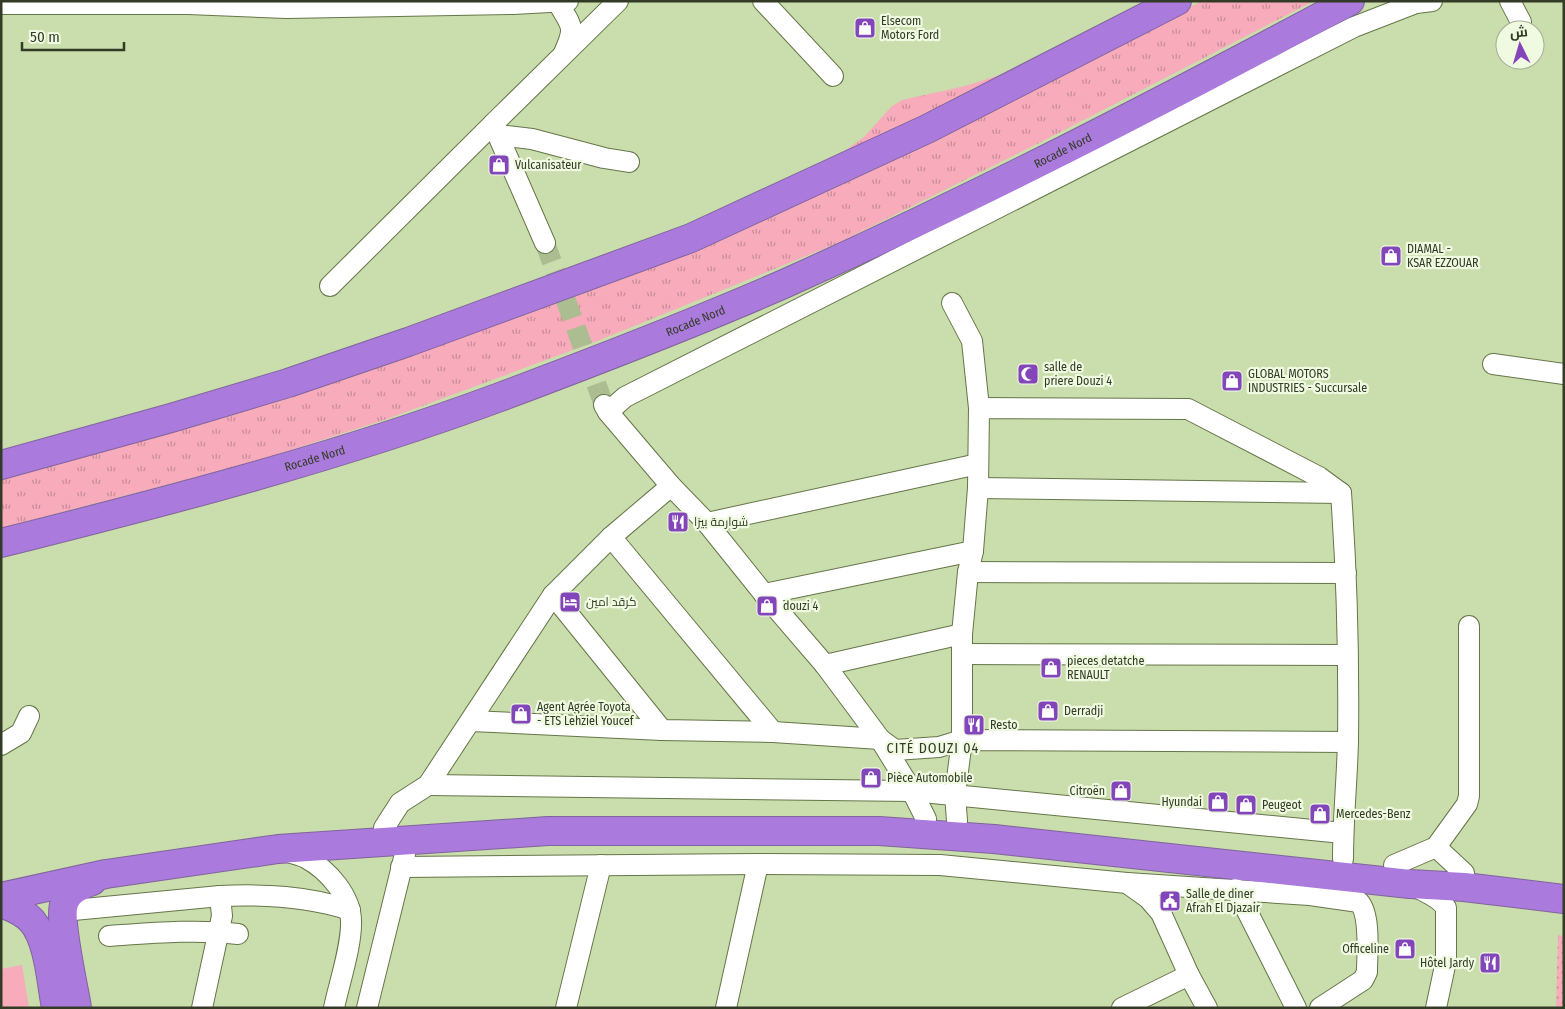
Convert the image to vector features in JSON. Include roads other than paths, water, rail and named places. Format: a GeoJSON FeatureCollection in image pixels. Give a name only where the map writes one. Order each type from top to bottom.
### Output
{"type":"FeatureCollection","features":[{"type":"Feature","properties":{"kind":"highway"},"geometry":{"type":"LineString","coordinates":[[1,464],[171,418],[288,383],[408,342],[690,238],[927,129],[1177,1]]}},
{"type":"Feature","properties":{"kind":"highway","name":"Rocade Nord"},"geometry":{"type":"LineString","coordinates":[[1,543],[108,516],[346,450],[498,398],[653,338],[784,284],[913,224],[1170,97],[1350,1]]}},
{"type":"Feature","properties":{"kind":"highway"},"geometry":{"type":"LineString","coordinates":[[1,884],[155,854],[301,835],[384,828],[743,816],[926,819],[956,808],[1042,826],[1343,846],[1402,874],[1464,887],[1564,898]]}},
{"type":"Feature","properties":{"kind":"highway"},"geometry":{"type":"LineString","coordinates":[[1,898],[106,874],[278,849],[548,831],[880,831],[994,839],[1312,885],[1402,874],[1464,873],[1564,884]]}},
{"type":"Feature","properties":{"kind":"highway"},"geometry":{"type":"LineString","coordinates":[[77,1008],[64,928],[62,911],[64,901],[78,887],[106,874]]}},
{"type":"Feature","properties":{"kind":"highway"},"geometry":{"type":"LineString","coordinates":[[1,903],[18,909],[31,919],[38,930],[44,944],[56,1008]]}},
{"type":"Feature","properties":{"kind":"street"},"geometry":{"type":"LineString","coordinates":[[330,286],[496,130],[564,53],[618,1]]}},
{"type":"Feature","properties":{"kind":"street"},"geometry":{"type":"LineString","coordinates":[[763,1],[833,76]]}},
{"type":"Feature","properties":{"kind":"street"},"geometry":{"type":"LineString","coordinates":[[926,819],[912,791],[880,739],[825,665],[706,523],[671,486],[606,409],[634,392],[1354,27],[1416,4],[1432,1]]}},
{"type":"Feature","properties":{"kind":"street"},"geometry":{"type":"LineString","coordinates":[[1510,1],[1520,20]]}},
{"type":"Feature","properties":{"kind":"street"},"geometry":{"type":"LineString","coordinates":[[1,4],[82,2],[289,5],[563,2],[572,34],[564,53]]}},
{"type":"Feature","properties":{"kind":"street"},"geometry":{"type":"LineString","coordinates":[[496,130],[604,158],[629,162]]}},
{"type":"Feature","properties":{"kind":"street"},"geometry":{"type":"LineString","coordinates":[[496,130],[545,243]]}},
{"type":"Feature","properties":{"kind":"street"},"geometry":{"type":"LineString","coordinates":[[428,785],[912,791],[956,808],[962,740],[962,634],[968,572],[973,551],[978,488],[979,408],[972,340],[952,303]]}},
{"type":"Feature","properties":{"kind":"street"},"geometry":{"type":"LineString","coordinates":[[1493,364],[1564,374]]}},
{"type":"Feature","properties":{"kind":"street"},"geometry":{"type":"LineString","coordinates":[[979,408],[1188,409],[1319,477],[1341,494],[1346,572],[1348,742],[1343,846]]}},
{"type":"Feature","properties":{"kind":"street"},"geometry":{"type":"LineString","coordinates":[[706,523],[978,464]]}},
{"type":"Feature","properties":{"kind":"street"},"geometry":{"type":"LineString","coordinates":[[384,828],[400,803],[428,785],[472,721],[553,595],[611,537],[671,486]]}},
{"type":"Feature","properties":{"kind":"street"},"geometry":{"type":"LineString","coordinates":[[978,488],[1341,494]]}},
{"type":"Feature","properties":{"kind":"street"},"geometry":{"type":"LineString","coordinates":[[611,537],[773,732]]}},
{"type":"Feature","properties":{"kind":"street"},"geometry":{"type":"LineString","coordinates":[[764,594],[973,551]]}},
{"type":"Feature","properties":{"kind":"street"},"geometry":{"type":"LineString","coordinates":[[968,572],[1346,572]]}},
{"type":"Feature","properties":{"kind":"street"},"geometry":{"type":"LineString","coordinates":[[553,595],[662,730]]}},
{"type":"Feature","properties":{"kind":"street"},"geometry":{"type":"LineString","coordinates":[[1436,1008],[1446,961],[1446,908],[1443,903],[1402,874],[1436,847],[1466,804],[1469,796],[1469,626]]}},
{"type":"Feature","properties":{"kind":"street"},"geometry":{"type":"LineString","coordinates":[[825,665],[962,634]]}},
{"type":"Feature","properties":{"kind":"street"},"geometry":{"type":"LineString","coordinates":[[963,654],[1347,655]]}},
{"type":"Feature","properties":{"kind":"street"},"geometry":{"type":"LineString","coordinates":[[1,745],[21,733],[29,716]]}},
{"type":"Feature","properties":{"kind":"street"},"geometry":{"type":"LineString","coordinates":[[472,721],[662,730],[773,732],[880,739],[895,750],[939,747],[962,740],[1348,742]]}},
{"type":"Feature","properties":{"kind":"street"},"geometry":{"type":"LineString","coordinates":[[367,1008],[408,840]]}},
{"type":"Feature","properties":{"kind":"street"},"geometry":{"type":"LineString","coordinates":[[1436,847],[1464,873]]}},
{"type":"Feature","properties":{"kind":"street"},"geometry":{"type":"LineString","coordinates":[[278,849],[306,858],[320,868],[335,882],[350,910],[352,922],[350,938],[334,1008]]}},
{"type":"Feature","properties":{"kind":"street"},"geometry":{"type":"LineString","coordinates":[[401,867],[758,864],[940,865],[1127,883],[1236,889],[1312,885],[1359,902],[1363,906],[1366,916],[1367,962],[1363,980],[1320,1008]]}},
{"type":"Feature","properties":{"kind":"street"},"geometry":{"type":"LineString","coordinates":[[726,1008],[758,864]]}},
{"type":"Feature","properties":{"kind":"street"},"geometry":{"type":"LineString","coordinates":[[566,1008],[601,866]]}},
{"type":"Feature","properties":{"kind":"street"},"geometry":{"type":"LineString","coordinates":[[1127,883],[1148,898],[1161,913],[1189,975],[1207,1008]]}},
{"type":"Feature","properties":{"kind":"street"},"geometry":{"type":"LineString","coordinates":[[1236,889],[1296,1008]]}},
{"type":"Feature","properties":{"kind":"street"},"geometry":{"type":"LineString","coordinates":[[62,911],[220,896],[266,894],[326,902],[350,910]]}},
{"type":"Feature","properties":{"kind":"street"},"geometry":{"type":"LineString","coordinates":[[202,1008],[222,916],[220,896]]}},
{"type":"Feature","properties":{"kind":"street"},"geometry":{"type":"LineString","coordinates":[[109,936],[174,931],[238,934]]}},
{"type":"Feature","properties":{"kind":"street"},"geometry":{"type":"LineString","coordinates":[[1122,1008],[1189,975]]}},
{"type":"Feature","properties":{"kind":"tunnel"},"geometry":{"type":"LineString","coordinates":[[545,243],[604,405]]}},
{"type":"Feature","properties":{"kind":"place","name":"Elsecom Motors Ford"},"geometry":{"type":"Point","coordinates":[865,28]}},
{"type":"Feature","properties":{"kind":"place","name":"Vulcanisateur"},"geometry":{"type":"Point","coordinates":[499,165]}},
{"type":"Feature","properties":{"kind":"place","name":"DIAMAL - KSAR EZZOUAR"},"geometry":{"type":"Point","coordinates":[1391,256]}},
{"type":"Feature","properties":{"kind":"place","name":"salle de priere Douzi 4"},"geometry":{"type":"Point","coordinates":[1028,374]}},
{"type":"Feature","properties":{"kind":"place","name":"GLOBAL MOTORS INDUSTRIES - Succursale"},"geometry":{"type":"Point","coordinates":[1232,381]}},
{"type":"Feature","properties":{"kind":"place","name":"شوارمة بيزا"},"geometry":{"type":"Point","coordinates":[678,522]}},
{"type":"Feature","properties":{"kind":"place","name":"كرقد امين"},"geometry":{"type":"Point","coordinates":[570,602]}},
{"type":"Feature","properties":{"kind":"place","name":"douzi 4"},"geometry":{"type":"Point","coordinates":[767,606]}},
{"type":"Feature","properties":{"kind":"place","name":"pieces detatche RENAULT"},"geometry":{"type":"Point","coordinates":[1051,668]}},
{"type":"Feature","properties":{"kind":"place","name":"Derradji"},"geometry":{"type":"Point","coordinates":[1048,711]}},
{"type":"Feature","properties":{"kind":"place","name":"Agent Agrée Toyota - ETS Lehziel Youcef"},"geometry":{"type":"Point","coordinates":[521,714]}},
{"type":"Feature","properties":{"kind":"place","name":"Resto"},"geometry":{"type":"Point","coordinates":[974,725]}},
{"type":"Feature","properties":{"kind":"place","name":"Pièce Automobile"},"geometry":{"type":"Point","coordinates":[871,778]}},
{"type":"Feature","properties":{"kind":"place","name":"Citroën"},"geometry":{"type":"Point","coordinates":[1121,791]}},
{"type":"Feature","properties":{"kind":"place","name":"Hyundai"},"geometry":{"type":"Point","coordinates":[1218,802]}},
{"type":"Feature","properties":{"kind":"place","name":"Peugeot"},"geometry":{"type":"Point","coordinates":[1246,805]}},
{"type":"Feature","properties":{"kind":"place","name":"Mercedes-Benz"},"geometry":{"type":"Point","coordinates":[1320,814]}},
{"type":"Feature","properties":{"kind":"place","name":"Salle de diner Afrah El Djazair"},"geometry":{"type":"Point","coordinates":[1170,901]}},
{"type":"Feature","properties":{"kind":"place","name":"Officeline"},"geometry":{"type":"Point","coordinates":[1405,949]}},
{"type":"Feature","properties":{"kind":"place","name":"Hôtel Jardy"},"geometry":{"type":"Point","coordinates":[1490,963]}},
{"type":"Feature","properties":{"kind":"district","name":"CITÉ DOUZI 04"},"geometry":{"type":"Point","coordinates":[933,748]}}]}
